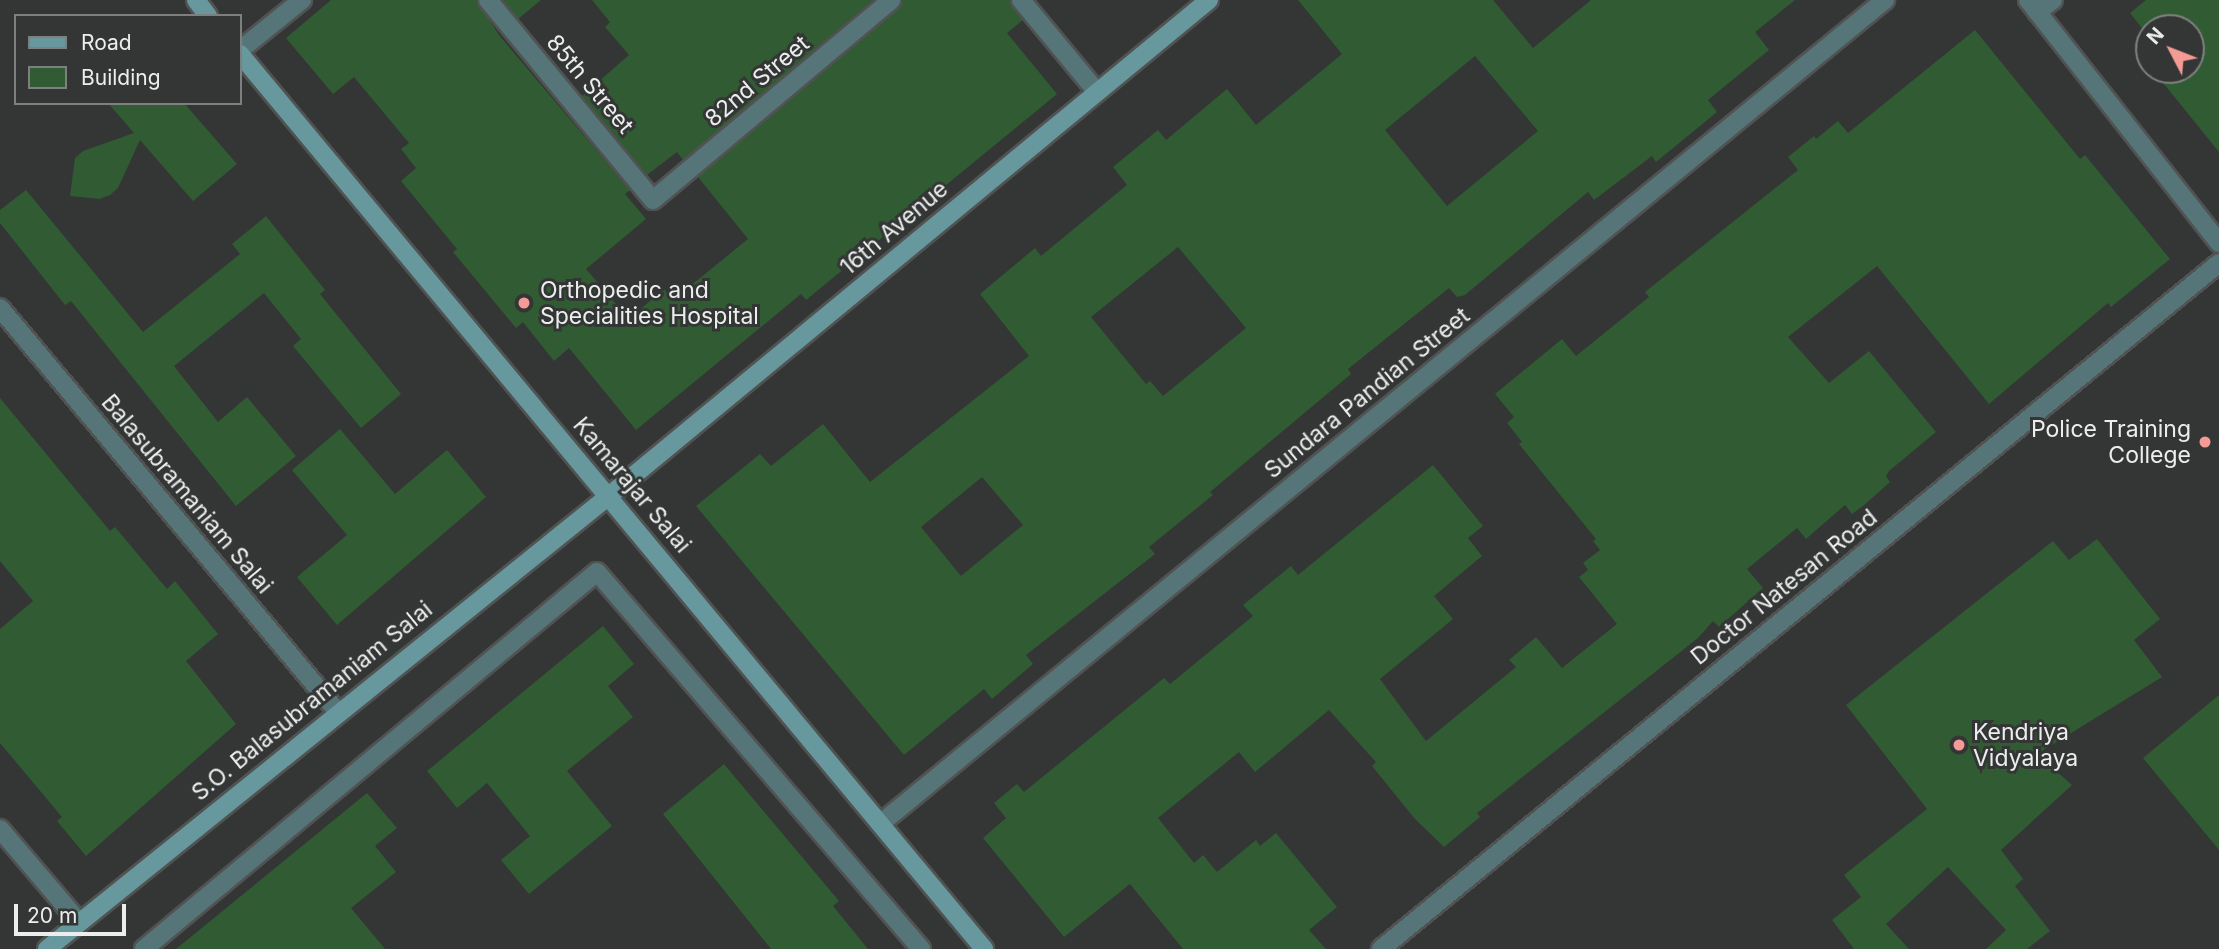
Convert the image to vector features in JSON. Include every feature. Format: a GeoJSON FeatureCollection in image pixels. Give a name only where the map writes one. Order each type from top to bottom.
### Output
{"type":"FeatureCollection","features":[{"type":"Feature","properties":{"kind":"street"},"geometry":{"type":"LineString","coordinates":[[242,50],[302,0]]}},
{"type":"Feature","properties":{"kind":"street","name":"85th Street"},"geometry":{"type":"LineString","coordinates":[[488,0],[653,200]]}},
{"type":"Feature","properties":{"kind":"street","name":"82nd Street"},"geometry":{"type":"LineString","coordinates":[[653,200],[891,0]]}},
{"type":"Feature","properties":{"kind":"street"},"geometry":{"type":"LineString","coordinates":[[1021,0],[1097,92]]}},
{"type":"Feature","properties":{"kind":"street","name":"16th Avenue"},"geometry":{"type":"LineString","coordinates":[[610,495],[1209,0]]}},
{"type":"Feature","properties":{"kind":"street","name":"Sundara Pandian Street"},"geometry":{"type":"LineString","coordinates":[[880,824],[1885,0]]}},
{"type":"Feature","properties":{"kind":"street"},"geometry":{"type":"LineString","coordinates":[[2053,0],[2033,6],[2219,243]]}},
{"type":"Feature","properties":{"kind":"street","name":"Kamarajar Salai"},"geometry":{"type":"LineString","coordinates":[[242,54],[984,949]]}},
{"type":"Feature","properties":{"kind":"street","name":"Doctor Natesan Road"},"geometry":{"type":"LineString","coordinates":[[1381,949],[2219,263]]}},
{"type":"Feature","properties":{"kind":"street","name":"Balasubramaniam Salai"},"geometry":{"type":"LineString","coordinates":[[0,308],[337,711]]}},
{"type":"Feature","properties":{"kind":"street","name":"S.O. Balasubramaniam Salai"},"geometry":{"type":"LineString","coordinates":[[47,949],[337,711],[610,495]]}},
{"type":"Feature","properties":{"kind":"street"},"geometry":{"type":"LineString","coordinates":[[153,946],[597,572],[920,949]]}},
{"type":"Feature","properties":{"kind":"street"},"geometry":{"type":"LineString","coordinates":[[0,829],[79,922]]}},
{"type":"Feature","properties":{"kind":"building"},"geometry":{"type":"Polygon","coordinates":[[[331,0],[477,0],[499,35],[630,190],[625,194],[646,219],[586,269],[629,319],[664,289],[673,300],[748,239],[698,177],[898,9],[902,0],[1010,0],[1023,20],[1007,33],[1057,94],[806,300],[801,294],[636,430],[569,348],[554,361],[523,322],[516,328],[453,252],[457,249],[401,181],[416,168],[401,149],[409,143],[354,77],[333,94],[286,38],[331,0]]]}},
{"type":"Feature","properties":{"kind":"building"},"geometry":{"type":"Polygon","coordinates":[[[503,0],[541,0],[518,19],[503,0]]]}},
{"type":"Feature","properties":{"kind":"building"},"geometry":{"type":"Polygon","coordinates":[[[592,0],[873,0],[683,160],[677,152],[647,175],[582,96],[629,55],[605,27],[610,22],[592,0]]]}},
{"type":"Feature","properties":{"kind":"building"},"geometry":{"type":"Polygon","coordinates":[[[1298,0],[1493,0],[1533,48],[1591,0],[1795,0],[1755,32],[1769,50],[1708,100],[1717,112],[1656,162],[1652,156],[1594,200],[1588,192],[1465,295],[1457,297],[1449,288],[1348,369],[1351,374],[1210,492],[1213,495],[1149,547],[1155,554],[1026,655],[1033,664],[992,699],[984,689],[904,755],[696,506],[760,454],[771,466],[823,424],[870,482],[1029,356],[980,294],[1035,248],[1041,256],[1127,185],[1113,167],[1158,130],[1166,140],[1227,89],[1256,125],[1342,54],[1298,0]],[[1475,56],[1385,130],[1447,206],[1538,131],[1475,56]],[[1178,247],[1091,317],[1146,384],[1150,381],[1163,396],[1246,328],[1178,247]],[[982,477],[921,527],[961,576],[1023,525],[982,477]]]}},
{"type":"Feature","properties":{"kind":"building"},"geometry":{"type":"Polygon","coordinates":[[[2146,0],[2219,0],[2219,152],[2164,84],[2205,84],[2205,14],[2135,14],[2135,19],[2130,13],[2146,0]]]}},
{"type":"Feature","properties":{"kind":"building"},"geometry":{"type":"Polygon","coordinates":[[[1975,30],[2080,159],[2085,155],[2170,259],[2111,307],[2108,303],[1989,404],[1877,266],[1788,337],[1829,383],[1869,351],[1936,432],[1889,471],[1886,476],[1890,482],[1852,514],[1845,505],[1806,539],[1797,528],[1747,569],[1763,588],[1719,627],[1713,621],[1698,638],[1477,813],[1480,817],[1444,847],[1415,819],[1372,766],[1376,762],[1329,710],[1255,772],[1239,752],[1158,818],[1194,863],[1203,855],[1217,872],[1256,840],[1260,846],[1276,833],[1337,907],[1309,930],[1326,949],[1183,949],[1130,884],[1064,937],[983,838],[1006,818],[994,803],[1017,784],[1024,792],[1164,678],[1170,684],[1253,616],[1243,605],[1291,566],[1298,575],[1433,465],[1483,526],[1468,538],[1482,556],[1434,596],[1453,619],[1380,679],[1426,741],[1516,667],[1509,660],[1536,637],[1562,668],[1617,624],[1579,577],[1588,570],[1583,563],[1600,550],[1593,541],[1596,539],[1519,444],[1522,442],[1507,423],[1514,417],[1495,394],[1562,339],[1576,356],[1649,297],[1645,292],[1798,170],[1788,157],[1838,121],[1848,133],[1975,30]]]}},
{"type":"Feature","properties":{"kind":"building"},"geometry":{"type":"Polygon","coordinates":[[[110,105],[186,105],[237,164],[193,201],[140,140],[118,188],[110,195],[100,199],[70,196],[75,158],[83,151],[134,133],[110,105]]]}},
{"type":"Feature","properties":{"kind":"building"},"geometry":{"type":"Polygon","coordinates":[[[26,190],[143,332],[240,254],[232,244],[266,216],[325,290],[320,294],[401,394],[361,428],[293,346],[301,339],[264,293],[174,366],[218,422],[247,397],[296,456],[236,506],[71,301],[65,305],[0,223],[0,210],[26,190]]]}},
{"type":"Feature","properties":{"kind":"building"},"geometry":{"type":"Polygon","coordinates":[[[0,398],[110,531],[115,527],[167,589],[175,581],[218,634],[186,661],[236,724],[86,856],[57,821],[62,817],[0,743],[0,629],[33,601],[0,561],[0,398]]]}},
{"type":"Feature","properties":{"kind":"building"},"geometry":{"type":"Polygon","coordinates":[[[340,429],[395,494],[447,450],[486,497],[337,625],[297,577],[347,535],[292,470],[340,429]]]}},
{"type":"Feature","properties":{"kind":"building"},"geometry":{"type":"Polygon","coordinates":[[[2097,539],[2160,619],[2134,640],[2162,677],[2037,754],[2072,785],[2001,850],[2023,879],[2015,886],[2050,931],[2027,949],[1986,949],[2006,930],[1948,867],[1886,924],[1909,949],[1854,949],[1832,920],[1861,897],[1844,875],[1927,809],[1846,705],[2053,541],[2069,560],[2097,539]]]}},
{"type":"Feature","properties":{"kind":"building"},"geometry":{"type":"Polygon","coordinates":[[[603,626],[634,664],[608,686],[633,717],[567,771],[612,826],[529,894],[501,860],[530,836],[487,783],[457,808],[427,771],[603,626]]]}},
{"type":"Feature","properties":{"kind":"building"},"geometry":{"type":"Polygon","coordinates":[[[2219,695],[2219,850],[2143,758],[2219,695]]]}},
{"type":"Feature","properties":{"kind":"building"},"geometry":{"type":"Polygon","coordinates":[[[724,764],[839,901],[833,906],[868,949],[771,949],[663,814],[724,764]]]}},
{"type":"Feature","properties":{"kind":"building"},"geometry":{"type":"Polygon","coordinates":[[[367,793],[397,828],[375,846],[396,872],[351,908],[385,949],[176,949],[367,793]]]}},
{"type":"Feature","properties":{"kind":"place","name":"Orthopedic and Specialities Hospital"},"geometry":{"type":"Point","coordinates":[524,303]}},
{"type":"Feature","properties":{"kind":"place","name":"Police Training College"},"geometry":{"type":"Point","coordinates":[2205,442]}},
{"type":"Feature","properties":{"kind":"place","name":"Kendriya Vidyalaya"},"geometry":{"type":"Point","coordinates":[1959,745]}}]}
